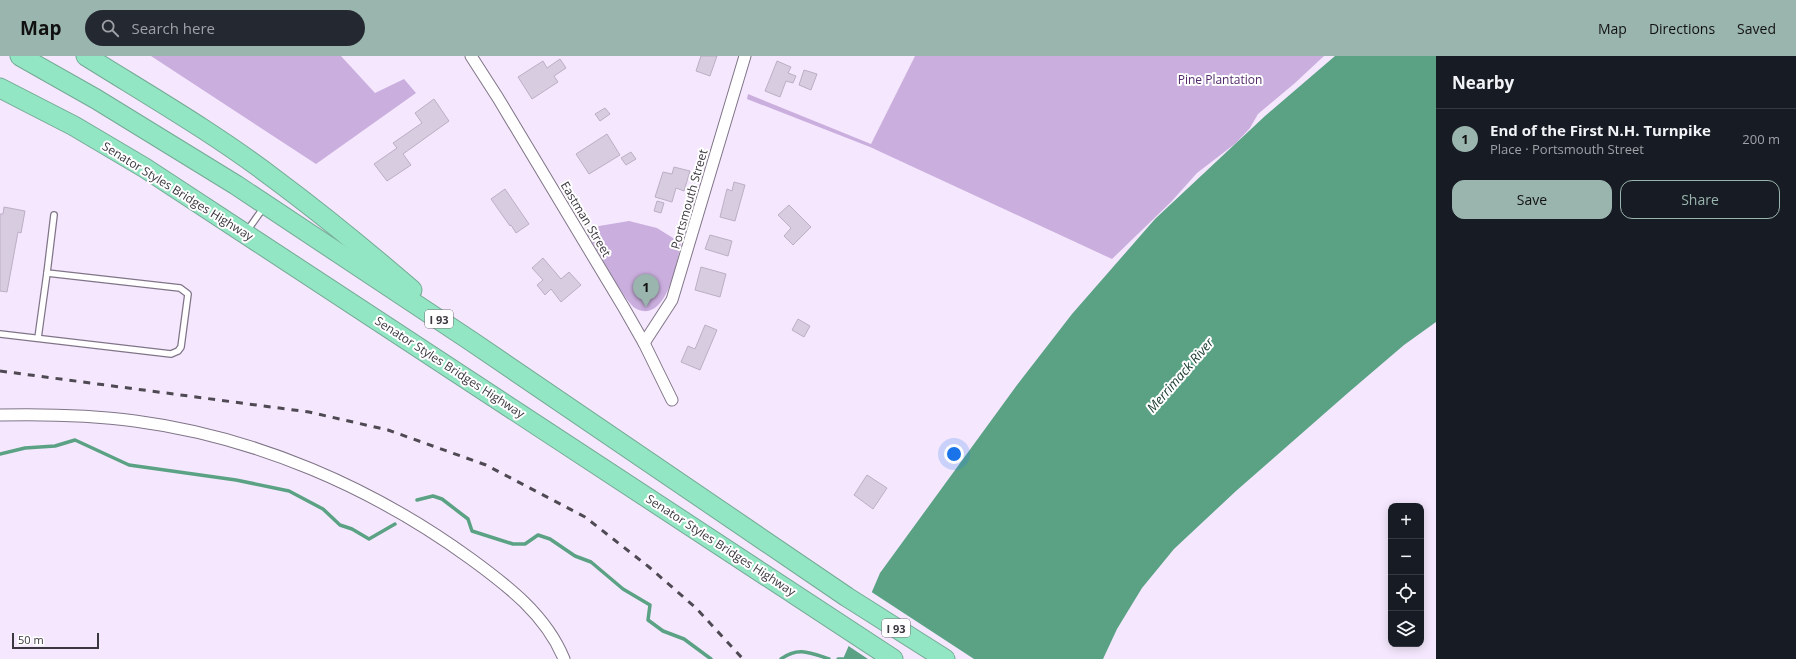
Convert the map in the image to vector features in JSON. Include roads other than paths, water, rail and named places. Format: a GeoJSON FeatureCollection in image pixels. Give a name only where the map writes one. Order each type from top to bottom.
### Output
{"type":"FeatureCollection","features":[{"type":"Feature","properties":{"kind":"highway","name":"I 93"},"geometry":{"type":"LineString","coordinates":[[20,56],[96,99],[266,205],[471,340],[847,597],[945,659]]}},
{"type":"Feature","properties":{"kind":"highway"},"geometry":{"type":"LineString","coordinates":[[86,56],[196,124],[276,179],[374,256],[471,340]]}},
{"type":"Feature","properties":{"kind":"highway","name":"Senator Styles Bridges Highway"},"geometry":{"type":"LineString","coordinates":[[0,88],[74,126],[145,168],[893,659]]}},
{"type":"Feature","properties":{"kind":"street","name":"Eastman Street"},"geometry":{"type":"LineString","coordinates":[[471,56],[502,104],[644,343],[672,400]]}},
{"type":"Feature","properties":{"kind":"street","name":"Portsmouth Street"},"geometry":{"type":"LineString","coordinates":[[644,343],[672,300],[745,56]]}},
{"type":"Feature","properties":{"kind":"street"},"geometry":{"type":"LineString","coordinates":[[0,415],[81,416],[135,421],[189,430],[267,453],[331,477],[380,500],[449,544],[493,576],[514,593],[543,622],[552,633],[564,659]]}},
{"type":"Feature","properties":{"kind":"lane"},"geometry":{"type":"LineString","coordinates":[[246,233],[266,205]]}},
{"type":"Feature","properties":{"kind":"lane"},"geometry":{"type":"LineString","coordinates":[[38,338],[54,215]]}},
{"type":"Feature","properties":{"kind":"lane"},"geometry":{"type":"LineString","coordinates":[[0,334],[171,354],[178,351],[181,347],[188,294],[180,288],[46,273]]}},
{"type":"Feature","properties":{"kind":"water","name":"Merrimack River"},"geometry":{"type":"Polygon","coordinates":[[[1335,56],[1436,56],[1436,322],[1404,345],[1349,392],[1236,491],[1174,549],[1142,588],[1117,629],[1103,659],[843,659],[880,573],[1017,385],[1072,314],[1155,219],[1265,116],[1335,56]]]}},
{"type":"Feature","properties":{"kind":"waterway"},"geometry":{"type":"LineString","coordinates":[[0,454],[25,448],[55,446],[75,440],[129,465],[236,480],[289,491],[323,509],[340,525],[352,529],[369,539],[395,524]]}},
{"type":"Feature","properties":{"kind":"waterway"},"geometry":{"type":"LineString","coordinates":[[417,500],[433,496],[442,499],[468,519],[472,531],[513,544],[525,544],[538,535],[550,539],[575,556],[591,562],[623,589],[650,605],[648,620],[663,631],[684,639],[711,659]]}},
{"type":"Feature","properties":{"kind":"waterway"},"geometry":{"type":"LineString","coordinates":[[781,659],[787,655],[799,652],[810,653],[829,659]]}},
{"type":"Feature","properties":{"kind":"waterway"},"geometry":{"type":"LineString","coordinates":[[838,659],[843,659]]}},
{"type":"Feature","properties":{"kind":"railway"},"geometry":{"type":"LineString","coordinates":[[0,371],[309,412],[388,430],[486,465],[585,517],[649,567],[696,608],[743,659]]}},
{"type":"Feature","properties":{"kind":"place","name":"End of the First N.H. Turnpike"},"geometry":{"type":"Point","coordinates":[646,307]}},
{"type":"Feature","properties":{"kind":"park label","name":"Pine Plantation"},"geometry":{"type":"Point","coordinates":[1220,79]}}]}
